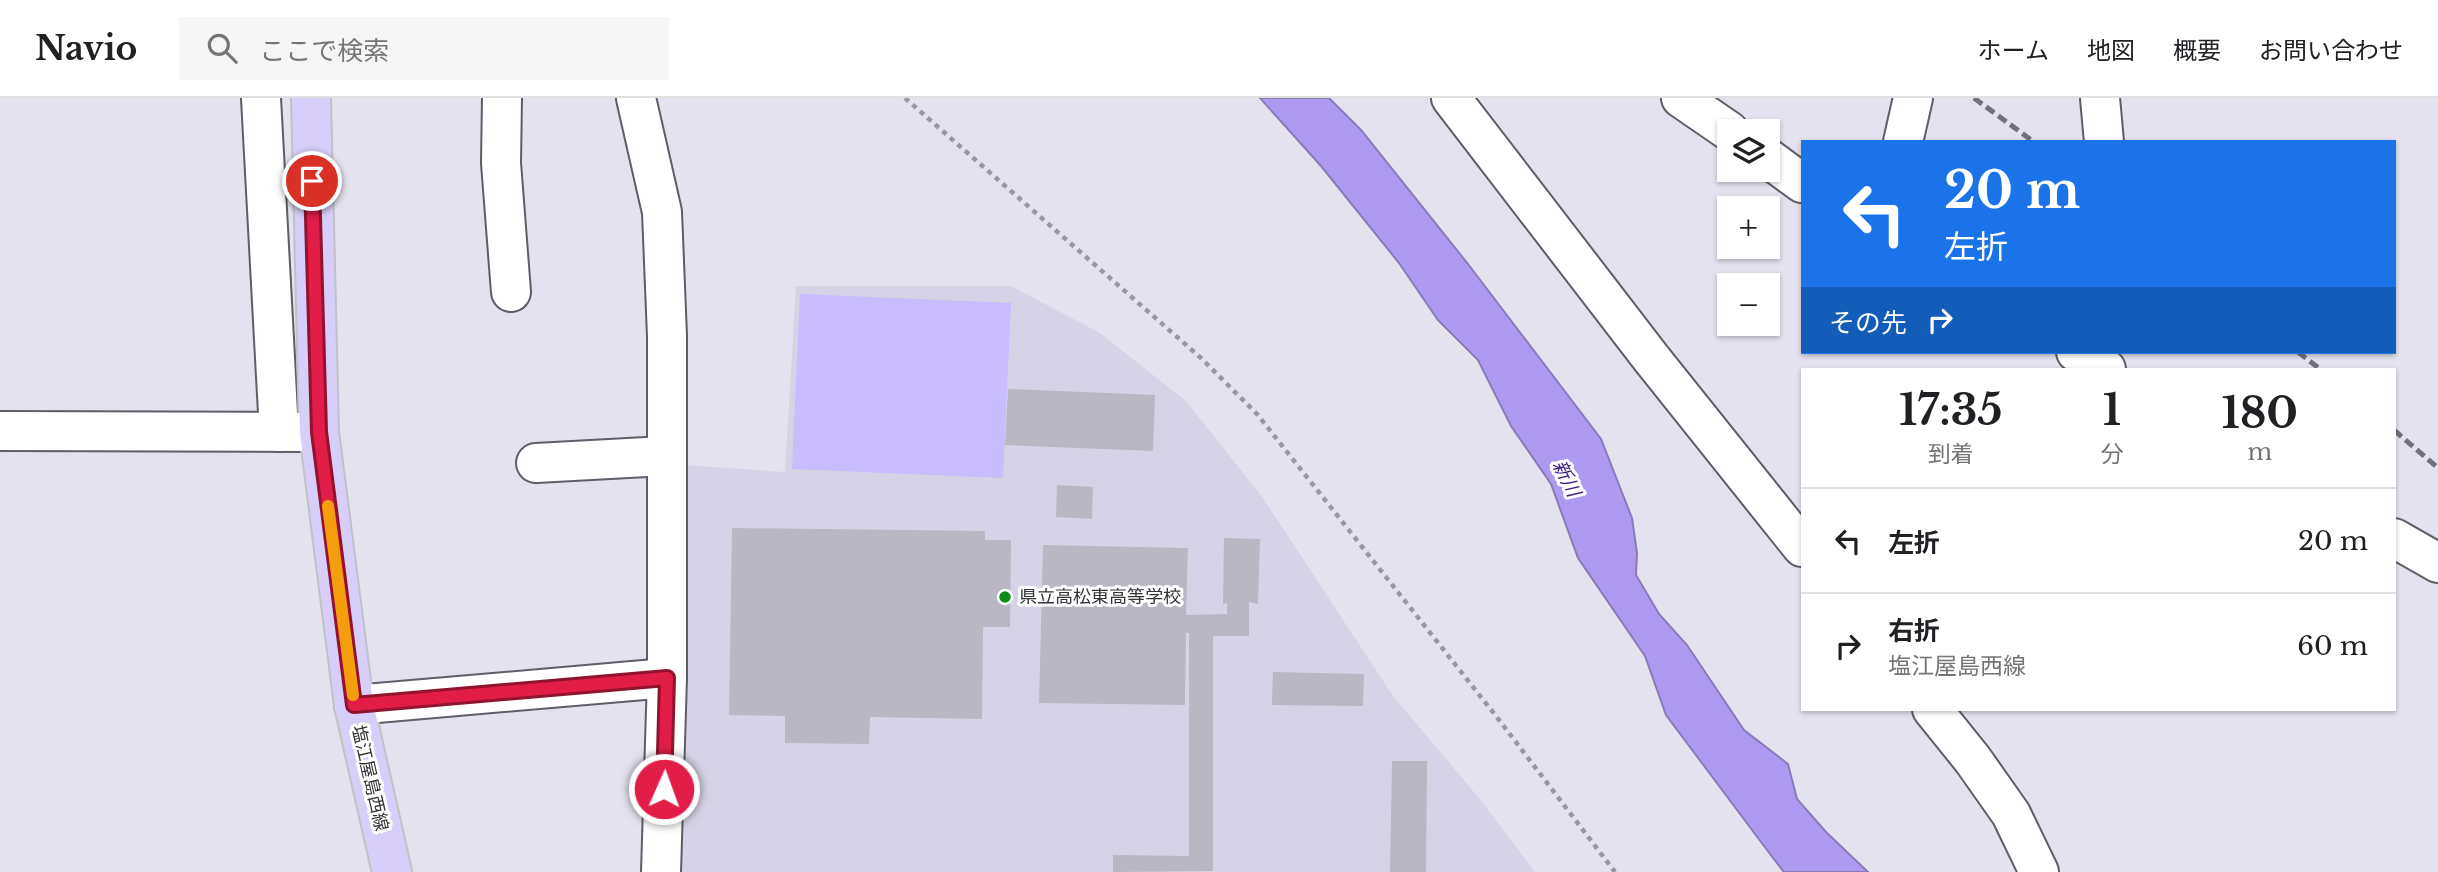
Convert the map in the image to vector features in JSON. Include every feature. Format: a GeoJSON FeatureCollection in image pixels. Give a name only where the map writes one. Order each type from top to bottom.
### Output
{"type":"FeatureCollection","features":[{"type":"Feature","properties":{"kind":"main road","name":"塩江屋島西線"},"geometry":{"type":"LineString","coordinates":[[311,98],[319,432],[354,705],[391,872]]}},
{"type":"Feature","properties":{"kind":"street"},"geometry":{"type":"LineString","coordinates":[[261,98],[279,432]]}},
{"type":"Feature","properties":{"kind":"street"},"geometry":{"type":"LineString","coordinates":[[502,98],[501,163],[511,292]]}},
{"type":"Feature","properties":{"kind":"street"},"geometry":{"type":"LineString","coordinates":[[636,98],[662,212],[667,335],[667,678],[661,872]]}},
{"type":"Feature","properties":{"kind":"street"},"geometry":{"type":"LineString","coordinates":[[1452,98],[1651,358],[1801,546]]}},
{"type":"Feature","properties":{"kind":"street"},"geometry":{"type":"LineString","coordinates":[[1681,98],[1717,123]]}},
{"type":"Feature","properties":{"kind":"street"},"geometry":{"type":"LineString","coordinates":[[1903,140],[1913,98]]}},
{"type":"Feature","properties":{"kind":"street"},"geometry":{"type":"LineString","coordinates":[[2100,98],[2104,140]]}},
{"type":"Feature","properties":{"kind":"street"},"geometry":{"type":"LineString","coordinates":[[1780,167],[1801,182]]}},
{"type":"Feature","properties":{"kind":"street"},"geometry":{"type":"LineString","coordinates":[[2080,354],[2104,368]]}},
{"type":"Feature","properties":{"kind":"street"},"geometry":{"type":"LineString","coordinates":[[0,431],[319,432]]}},
{"type":"Feature","properties":{"kind":"street"},"geometry":{"type":"LineString","coordinates":[[536,463],[665,456]]}},
{"type":"Feature","properties":{"kind":"street"},"geometry":{"type":"LineString","coordinates":[[2396,539],[2438,563]]}},
{"type":"Feature","properties":{"kind":"street"},"geometry":{"type":"LineString","coordinates":[[354,705],[667,678]]}},
{"type":"Feature","properties":{"kind":"street"},"geometry":{"type":"LineString","coordinates":[[1934,711],[2011,814],[2039,872]]}},
{"type":"Feature","properties":{"kind":"path"},"geometry":{"type":"LineString","coordinates":[[905,98],[1201,358],[1257,414],[1496,716],[1615,872]]}},
{"type":"Feature","properties":{"kind":"shaded area","name":"県立高松東高等学校"},"geometry":{"type":"Polygon","coordinates":[[[796,286],[1011,286],[1100,333],[1186,401],[1263,498],[1393,696],[1479,798],[1535,872],[676,872],[684,465],[785,472],[796,286]]]}},
{"type":"Feature","properties":{"kind":"shaded area"},"geometry":{"type":"Polygon","coordinates":[[[800,294],[1011,303],[1003,478],[792,469],[800,294]]]}},
{"type":"Feature","properties":{"kind":"water","name":"新川"},"geometry":{"type":"Polygon","coordinates":[[[1260,98],[1329,98],[1361,130],[1468,264],[1601,439],[1632,518],[1637,553],[1636,575],[1659,614],[1687,645],[1744,730],[1788,764],[1797,799],[1826,832],[1868,872],[1784,872],[1773,858],[1666,715],[1645,656],[1578,558],[1551,484],[1511,426],[1478,360],[1438,320],[1399,263],[1321,166],[1260,98]]]}},
{"type":"Feature","properties":{"kind":"building"},"geometry":{"type":"Polygon","coordinates":[[[1008,389],[1155,395],[1153,451],[1005,445],[1008,389]]]}},
{"type":"Feature","properties":{"kind":"building"},"geometry":{"type":"Polygon","coordinates":[[[1057,485],[1093,487],[1092,519],[1056,517],[1057,485]]]}},
{"type":"Feature","properties":{"kind":"building"},"geometry":{"type":"Polygon","coordinates":[[[732,528],[985,531],[985,540],[1011,540],[1010,627],[983,627],[982,719],[870,717],[869,744],[785,743],[785,716],[729,715],[732,528]]]}},
{"type":"Feature","properties":{"kind":"building"},"geometry":{"type":"Polygon","coordinates":[[[1224,538],[1260,539],[1258,604],[1249,602],[1249,636],[1213,636],[1213,871],[1113,872],[1113,855],[1189,856],[1189,633],[1186,633],[1185,705],[1039,703],[1043,545],[1188,548],[1186,615],[1227,614],[1227,603],[1223,604],[1224,538]]]}},
{"type":"Feature","properties":{"kind":"building"},"geometry":{"type":"Polygon","coordinates":[[[1273,672],[1364,674],[1363,706],[1272,705],[1273,672]]]}},
{"type":"Feature","properties":{"kind":"building"},"geometry":{"type":"Polygon","coordinates":[[[1392,761],[1427,761],[1426,872],[1390,872],[1392,761]]]}},
{"type":"Feature","properties":{"kind":"railway"},"geometry":{"type":"LineString","coordinates":[[1974,98],[2031,140]]}},
{"type":"Feature","properties":{"kind":"railway"},"geometry":{"type":"LineString","coordinates":[[2301,354],[2319,368]]}},
{"type":"Feature","properties":{"kind":"railway"},"geometry":{"type":"LineString","coordinates":[[2396,432],[2438,468]]}},
{"type":"Feature","properties":{"kind":"slow traffic"},"geometry":{"type":"LineString","coordinates":[[328,506],[353,695]]}},
{"type":"Feature","properties":{"kind":"place","name":"県立高松東高等学校"},"geometry":{"type":"Point","coordinates":[1005,597]}},
{"type":"Feature","properties":{"kind":"route"},"geometry":{"type":"LineString","coordinates":[[312,181],[319,432],[354,705],[667,678],[664,789]]}}]}
